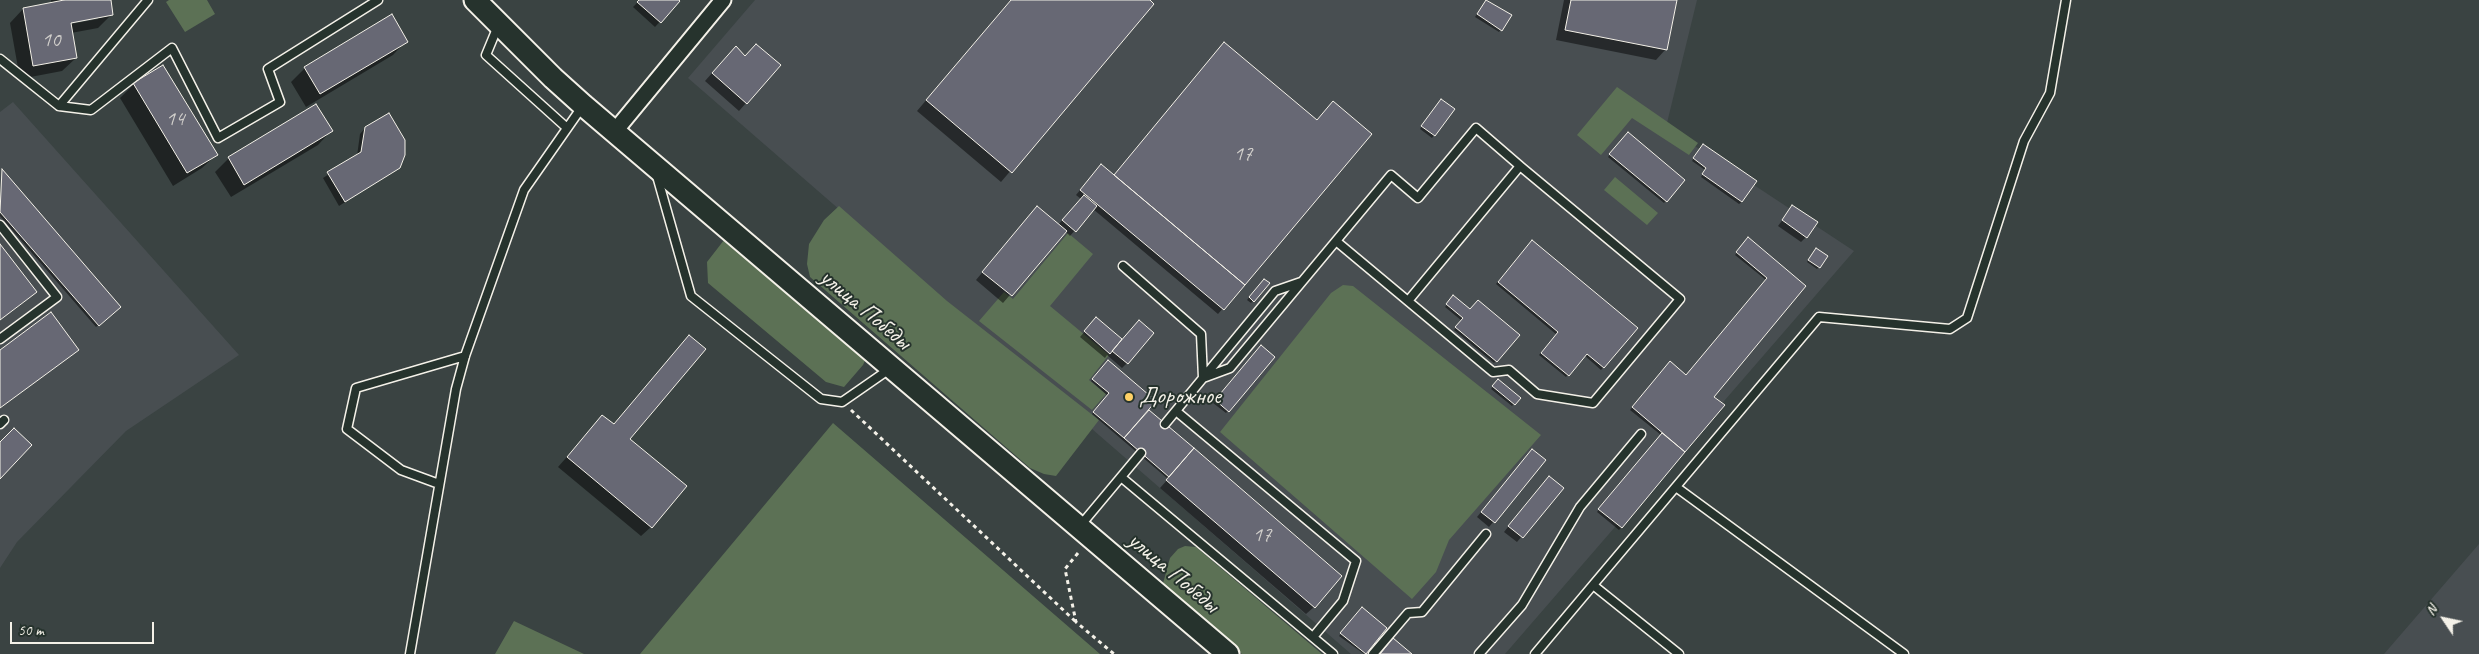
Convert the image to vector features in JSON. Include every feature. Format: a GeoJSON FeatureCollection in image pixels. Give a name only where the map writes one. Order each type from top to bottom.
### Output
{"type":"FeatureCollection","features":[{"type":"Feature","properties":{"kind":"main road","name":"улица Победы"},"geometry":{"type":"LineString","coordinates":[[475,0],[583,105],[1228,654]]}},
{"type":"Feature","properties":{"kind":"street"},"geometry":{"type":"LineString","coordinates":[[615,131],[723,0]]}},
{"type":"Feature","properties":{"kind":"lane"},"geometry":{"type":"LineString","coordinates":[[59,106],[148,0]]}},
{"type":"Feature","properties":{"kind":"lane"},"geometry":{"type":"LineString","coordinates":[[0,59],[59,106],[91,110],[172,48],[218,138],[280,102],[268,69],[378,0]]}},
{"type":"Feature","properties":{"kind":"lane"},"geometry":{"type":"LineString","coordinates":[[1535,654],[1819,317],[1950,329],[1967,318],[2024,141],[2050,93],[2066,0]]}},
{"type":"Feature","properties":{"kind":"lane"},"geometry":{"type":"LineString","coordinates":[[499,24],[486,55],[567,128]]}},
{"type":"Feature","properties":{"kind":"lane"},"geometry":{"type":"LineString","coordinates":[[410,654],[456,389],[466,356],[524,190],[583,105]]}},
{"type":"Feature","properties":{"kind":"lane"},"geometry":{"type":"LineString","coordinates":[[1203,378],[1230,368],[1391,175],[1418,198],[1476,128],[1680,299],[1593,403],[1537,394],[1509,370],[1493,372],[1336,241]]}},
{"type":"Feature","properties":{"kind":"lane"},"geometry":{"type":"LineString","coordinates":[[654,165],[691,296],[821,399],[842,402],[892,367]]}},
{"type":"Feature","properties":{"kind":"lane"},"geometry":{"type":"LineString","coordinates":[[1408,301],[1520,166]]}},
{"type":"Feature","properties":{"kind":"lane"},"geometry":{"type":"LineString","coordinates":[[0,225],[57,297],[0,339]]}},
{"type":"Feature","properties":{"kind":"lane"},"geometry":{"type":"LineString","coordinates":[[1123,266],[1201,334],[1203,378]]}},
{"type":"Feature","properties":{"kind":"lane"},"geometry":{"type":"LineString","coordinates":[[1165,424],[1275,291],[1301,282]]}},
{"type":"Feature","properties":{"kind":"lane"},"geometry":{"type":"LineString","coordinates":[[439,484],[401,470],[347,429],[356,388],[466,356]]}},
{"type":"Feature","properties":{"kind":"lane"},"geometry":{"type":"LineString","coordinates":[[1176,411],[1356,561],[1343,601],[1313,637]]}},
{"type":"Feature","properties":{"kind":"lane"},"geometry":{"type":"LineString","coordinates":[[1479,654],[1522,605],[1580,507],[1641,434]]}},
{"type":"Feature","properties":{"kind":"lane"},"geometry":{"type":"LineString","coordinates":[[1084,532],[1121,477],[1141,453]]}},
{"type":"Feature","properties":{"kind":"lane"},"geometry":{"type":"LineString","coordinates":[[1121,477],[1333,654]]}},
{"type":"Feature","properties":{"kind":"lane"},"geometry":{"type":"LineString","coordinates":[[1676,487],[1904,654]]}},
{"type":"Feature","properties":{"kind":"lane"},"geometry":{"type":"LineString","coordinates":[[1373,654],[1408,613],[1422,612],[1486,534]]}},
{"type":"Feature","properties":{"kind":"lane"},"geometry":{"type":"LineString","coordinates":[[1593,585],[1679,654]]}},
{"type":"Feature","properties":{"kind":"path"},"geometry":{"type":"LineString","coordinates":[[842,402],[1076,622],[1114,654]]}},
{"type":"Feature","properties":{"kind":"path"},"geometry":{"type":"LineString","coordinates":[[1076,622],[1065,570],[1084,532]]}},
{"type":"Feature","properties":{"kind":"shaded area"},"geometry":{"type":"Polygon","coordinates":[[[755,0],[1697,0],[1666,127],[1854,251],[1505,654],[1351,654],[688,78],[755,0]]]}},
{"type":"Feature","properties":{"kind":"shaded area"},"geometry":{"type":"Polygon","coordinates":[[[13,102],[239,355],[126,431],[17,542],[0,568],[0,112],[13,102]]]}},
{"type":"Feature","properties":{"kind":"shaded area"},"geometry":{"type":"Polygon","coordinates":[[[2479,544],[2479,654],[2384,654],[2479,544]]]}},
{"type":"Feature","properties":{"kind":"green space"},"geometry":{"type":"Polygon","coordinates":[[[169,0],[207,0],[215,14],[185,32],[166,2],[169,0]]]}},
{"type":"Feature","properties":{"kind":"green space"},"geometry":{"type":"Polygon","coordinates":[[[1617,87],[1698,143],[1689,155],[1632,118],[1601,155],[1577,135],[1617,87]]]}},
{"type":"Feature","properties":{"kind":"green space"},"geometry":{"type":"Polygon","coordinates":[[[1615,177],[1658,213],[1647,225],[1604,190],[1615,177]]]}},
{"type":"Feature","properties":{"kind":"green space"},"geometry":{"type":"Polygon","coordinates":[[[839,206],[947,301],[1099,420],[1056,476],[1044,474],[1030,468],[810,277],[807,264],[809,244],[824,220],[839,206]]]}},
{"type":"Feature","properties":{"kind":"green space"},"geometry":{"type":"Polygon","coordinates":[[[731,231],[874,340],[863,365],[844,387],[826,382],[708,283],[707,262],[731,231]]]}},
{"type":"Feature","properties":{"kind":"green space"},"geometry":{"type":"Polygon","coordinates":[[[1068,233],[1093,254],[1050,306],[1109,355],[1089,380],[1106,394],[1092,410],[979,321],[1004,292],[1013,299],[1068,233]]]}},
{"type":"Feature","properties":{"kind":"green space"},"geometry":{"type":"Polygon","coordinates":[[[1343,285],[1353,286],[1541,435],[1449,540],[1436,572],[1412,599],[1220,432],[1331,293],[1343,285]]]}},
{"type":"Feature","properties":{"kind":"green space"},"geometry":{"type":"Polygon","coordinates":[[[833,423],[1100,654],[640,654],[833,423]]]}},
{"type":"Feature","properties":{"kind":"green space"},"geometry":{"type":"Polygon","coordinates":[[[1185,546],[1196,547],[1322,654],[1242,654],[1162,587],[1170,558],[1178,549],[1185,546]]]}},
{"type":"Feature","properties":{"kind":"green space"},"geometry":{"type":"Polygon","coordinates":[[[514,621],[584,654],[495,654],[514,621]]]}},
{"type":"Feature","properties":{"kind":"building"},"geometry":{"type":"Polygon","coordinates":[[[64,0],[111,0],[113,15],[71,23],[77,58],[33,66],[23,8],[64,0]]]}},
{"type":"Feature","properties":{"kind":"building"},"geometry":{"type":"Polygon","coordinates":[[[639,0],[680,1],[661,23],[637,2],[639,0]]]}},
{"type":"Feature","properties":{"kind":"building"},"geometry":{"type":"Polygon","coordinates":[[[1011,0],[1150,0],[1154,4],[1012,173],[926,100],[1011,0]]]}},
{"type":"Feature","properties":{"kind":"building"},"geometry":{"type":"Polygon","coordinates":[[[1486,0],[1512,15],[1502,31],[1477,14],[1486,0]]]}},
{"type":"Feature","properties":{"kind":"building"},"geometry":{"type":"Polygon","coordinates":[[[1571,0],[1677,0],[1667,50],[1565,30],[1571,0]]]}},
{"type":"Feature","properties":{"kind":"building"},"geometry":{"type":"Polygon","coordinates":[[[392,14],[408,42],[320,94],[304,67],[392,14]]]}},
{"type":"Feature","properties":{"kind":"building"},"geometry":{"type":"Polygon","coordinates":[[[1224,42],[1317,120],[1333,101],[1372,134],[1245,285],[1114,175],[1224,42]]]}},
{"type":"Feature","properties":{"kind":"building"},"geometry":{"type":"Polygon","coordinates":[[[756,44],[781,65],[747,104],[712,73],[736,46],[745,56],[756,44]]]}},
{"type":"Feature","properties":{"kind":"building"},"geometry":{"type":"Polygon","coordinates":[[[163,65],[218,155],[187,173],[133,83],[163,65]]]}},
{"type":"Feature","properties":{"kind":"building"},"geometry":{"type":"Polygon","coordinates":[[[1441,99],[1455,109],[1435,136],[1421,126],[1441,99]]]}},
{"type":"Feature","properties":{"kind":"building"},"geometry":{"type":"Polygon","coordinates":[[[316,104],[333,131],[244,185],[228,157],[316,104]]]}},
{"type":"Feature","properties":{"kind":"building"},"geometry":{"type":"Polygon","coordinates":[[[389,113],[405,140],[405,155],[400,168],[345,202],[327,172],[361,152],[365,127],[389,113]]]}},
{"type":"Feature","properties":{"kind":"building"},"geometry":{"type":"Polygon","coordinates":[[[1628,132],[1685,180],[1667,202],[1609,154],[1628,132]]]}},
{"type":"Feature","properties":{"kind":"building"},"geometry":{"type":"Polygon","coordinates":[[[1703,144],[1757,181],[1742,202],[1702,174],[1706,168],[1693,158],[1703,144]]]}},
{"type":"Feature","properties":{"kind":"building"},"geometry":{"type":"Polygon","coordinates":[[[1101,164],[1245,285],[1224,310],[1080,190],[1101,164]]]}},
{"type":"Feature","properties":{"kind":"building"},"geometry":{"type":"Polygon","coordinates":[[[2,169],[121,307],[99,326],[0,212],[2,169]]]}},
{"type":"Feature","properties":{"kind":"building"},"geometry":{"type":"Polygon","coordinates":[[[1084,195],[1097,206],[1076,232],[1062,220],[1084,195]]]}},
{"type":"Feature","properties":{"kind":"building"},"geometry":{"type":"Polygon","coordinates":[[[1792,205],[1818,222],[1807,238],[1782,220],[1792,205]]]}},
{"type":"Feature","properties":{"kind":"building"},"geometry":{"type":"Polygon","coordinates":[[[1037,206],[1067,231],[1012,296],[982,272],[1037,206]]]}},
{"type":"Feature","properties":{"kind":"building"},"geometry":{"type":"Polygon","coordinates":[[[1748,237],[1806,286],[1714,397],[1725,405],[1685,452],[1632,407],[1670,361],[1686,375],[1767,278],[1736,252],[1748,237]]]}},
{"type":"Feature","properties":{"kind":"building"},"geometry":{"type":"Polygon","coordinates":[[[1532,240],[1638,328],[1604,368],[1587,354],[1569,376],[1541,353],[1558,332],[1498,282],[1532,240]]]}},
{"type":"Feature","properties":{"kind":"building"},"geometry":{"type":"Polygon","coordinates":[[[0,244],[37,292],[0,320],[0,244]]]}},
{"type":"Feature","properties":{"kind":"building"},"geometry":{"type":"Polygon","coordinates":[[[1816,248],[1828,256],[1820,268],[1808,260],[1816,248]]]}},
{"type":"Feature","properties":{"kind":"building"},"geometry":{"type":"Polygon","coordinates":[[[1264,279],[1270,283],[1254,302],[1249,297],[1264,279]]]}},
{"type":"Feature","properties":{"kind":"building"},"geometry":{"type":"Polygon","coordinates":[[[1453,295],[1470,309],[1478,300],[1520,335],[1497,362],[1455,327],[1463,318],[1446,304],[1453,295]]]}},
{"type":"Feature","properties":{"kind":"building"},"geometry":{"type":"Polygon","coordinates":[[[51,312],[79,350],[0,408],[0,350],[51,312]]]}},
{"type":"Feature","properties":{"kind":"building"},"geometry":{"type":"Polygon","coordinates":[[[1096,317],[1122,339],[1110,354],[1084,331],[1096,317]]]}},
{"type":"Feature","properties":{"kind":"building"},"geometry":{"type":"Polygon","coordinates":[[[1139,320],[1154,333],[1128,364],[1112,351],[1139,320]]]}},
{"type":"Feature","properties":{"kind":"building"},"geometry":{"type":"Polygon","coordinates":[[[689,335],[706,349],[630,439],[687,486],[652,528],[567,457],[602,415],[614,424],[689,335]]]}},
{"type":"Feature","properties":{"kind":"building"},"geometry":{"type":"Polygon","coordinates":[[[1261,345],[1275,357],[1229,412],[1215,400],[1261,345]]]}},
{"type":"Feature","properties":{"kind":"building","name":"Дорожное"},"geometry":{"type":"Polygon","coordinates":[[[1108,360],[1156,401],[1124,438],[1093,412],[1109,393],[1092,379],[1108,360]]]}},
{"type":"Feature","properties":{"kind":"building"},"geometry":{"type":"Polygon","coordinates":[[[1498,379],[1521,398],[1515,405],[1492,386],[1498,379]]]}},
{"type":"Feature","properties":{"kind":"building"},"geometry":{"type":"Polygon","coordinates":[[[1149,410],[1194,448],[1169,477],[1124,438],[1149,410]]]}},
{"type":"Feature","properties":{"kind":"building"},"geometry":{"type":"Polygon","coordinates":[[[14,428],[32,445],[0,479],[0,442],[14,428]]]}},
{"type":"Feature","properties":{"kind":"building"},"geometry":{"type":"Polygon","coordinates":[[[1662,433],[1685,452],[1622,528],[1598,509],[1662,433]]]}},
{"type":"Feature","properties":{"kind":"building"},"geometry":{"type":"Polygon","coordinates":[[[1194,448],[1342,576],[1315,608],[1166,480],[1194,448]]]}},
{"type":"Feature","properties":{"kind":"building"},"geometry":{"type":"Polygon","coordinates":[[[1532,449],[1546,460],[1495,523],[1481,512],[1532,449]]]}},
{"type":"Feature","properties":{"kind":"building"},"geometry":{"type":"Polygon","coordinates":[[[1549,476],[1564,488],[1523,538],[1508,526],[1549,476]]]}},
{"type":"Feature","properties":{"kind":"building"},"geometry":{"type":"Polygon","coordinates":[[[1362,607],[1387,628],[1366,654],[1340,633],[1362,607]]]}},
{"type":"Feature","properties":{"kind":"building"},"geometry":{"type":"Polygon","coordinates":[[[1393,638],[1412,654],[1380,654],[1393,638]]]}},
{"type":"Feature","properties":{"kind":"place","name":"Дорожное"},"geometry":{"type":"Point","coordinates":[1129,397]}}]}
